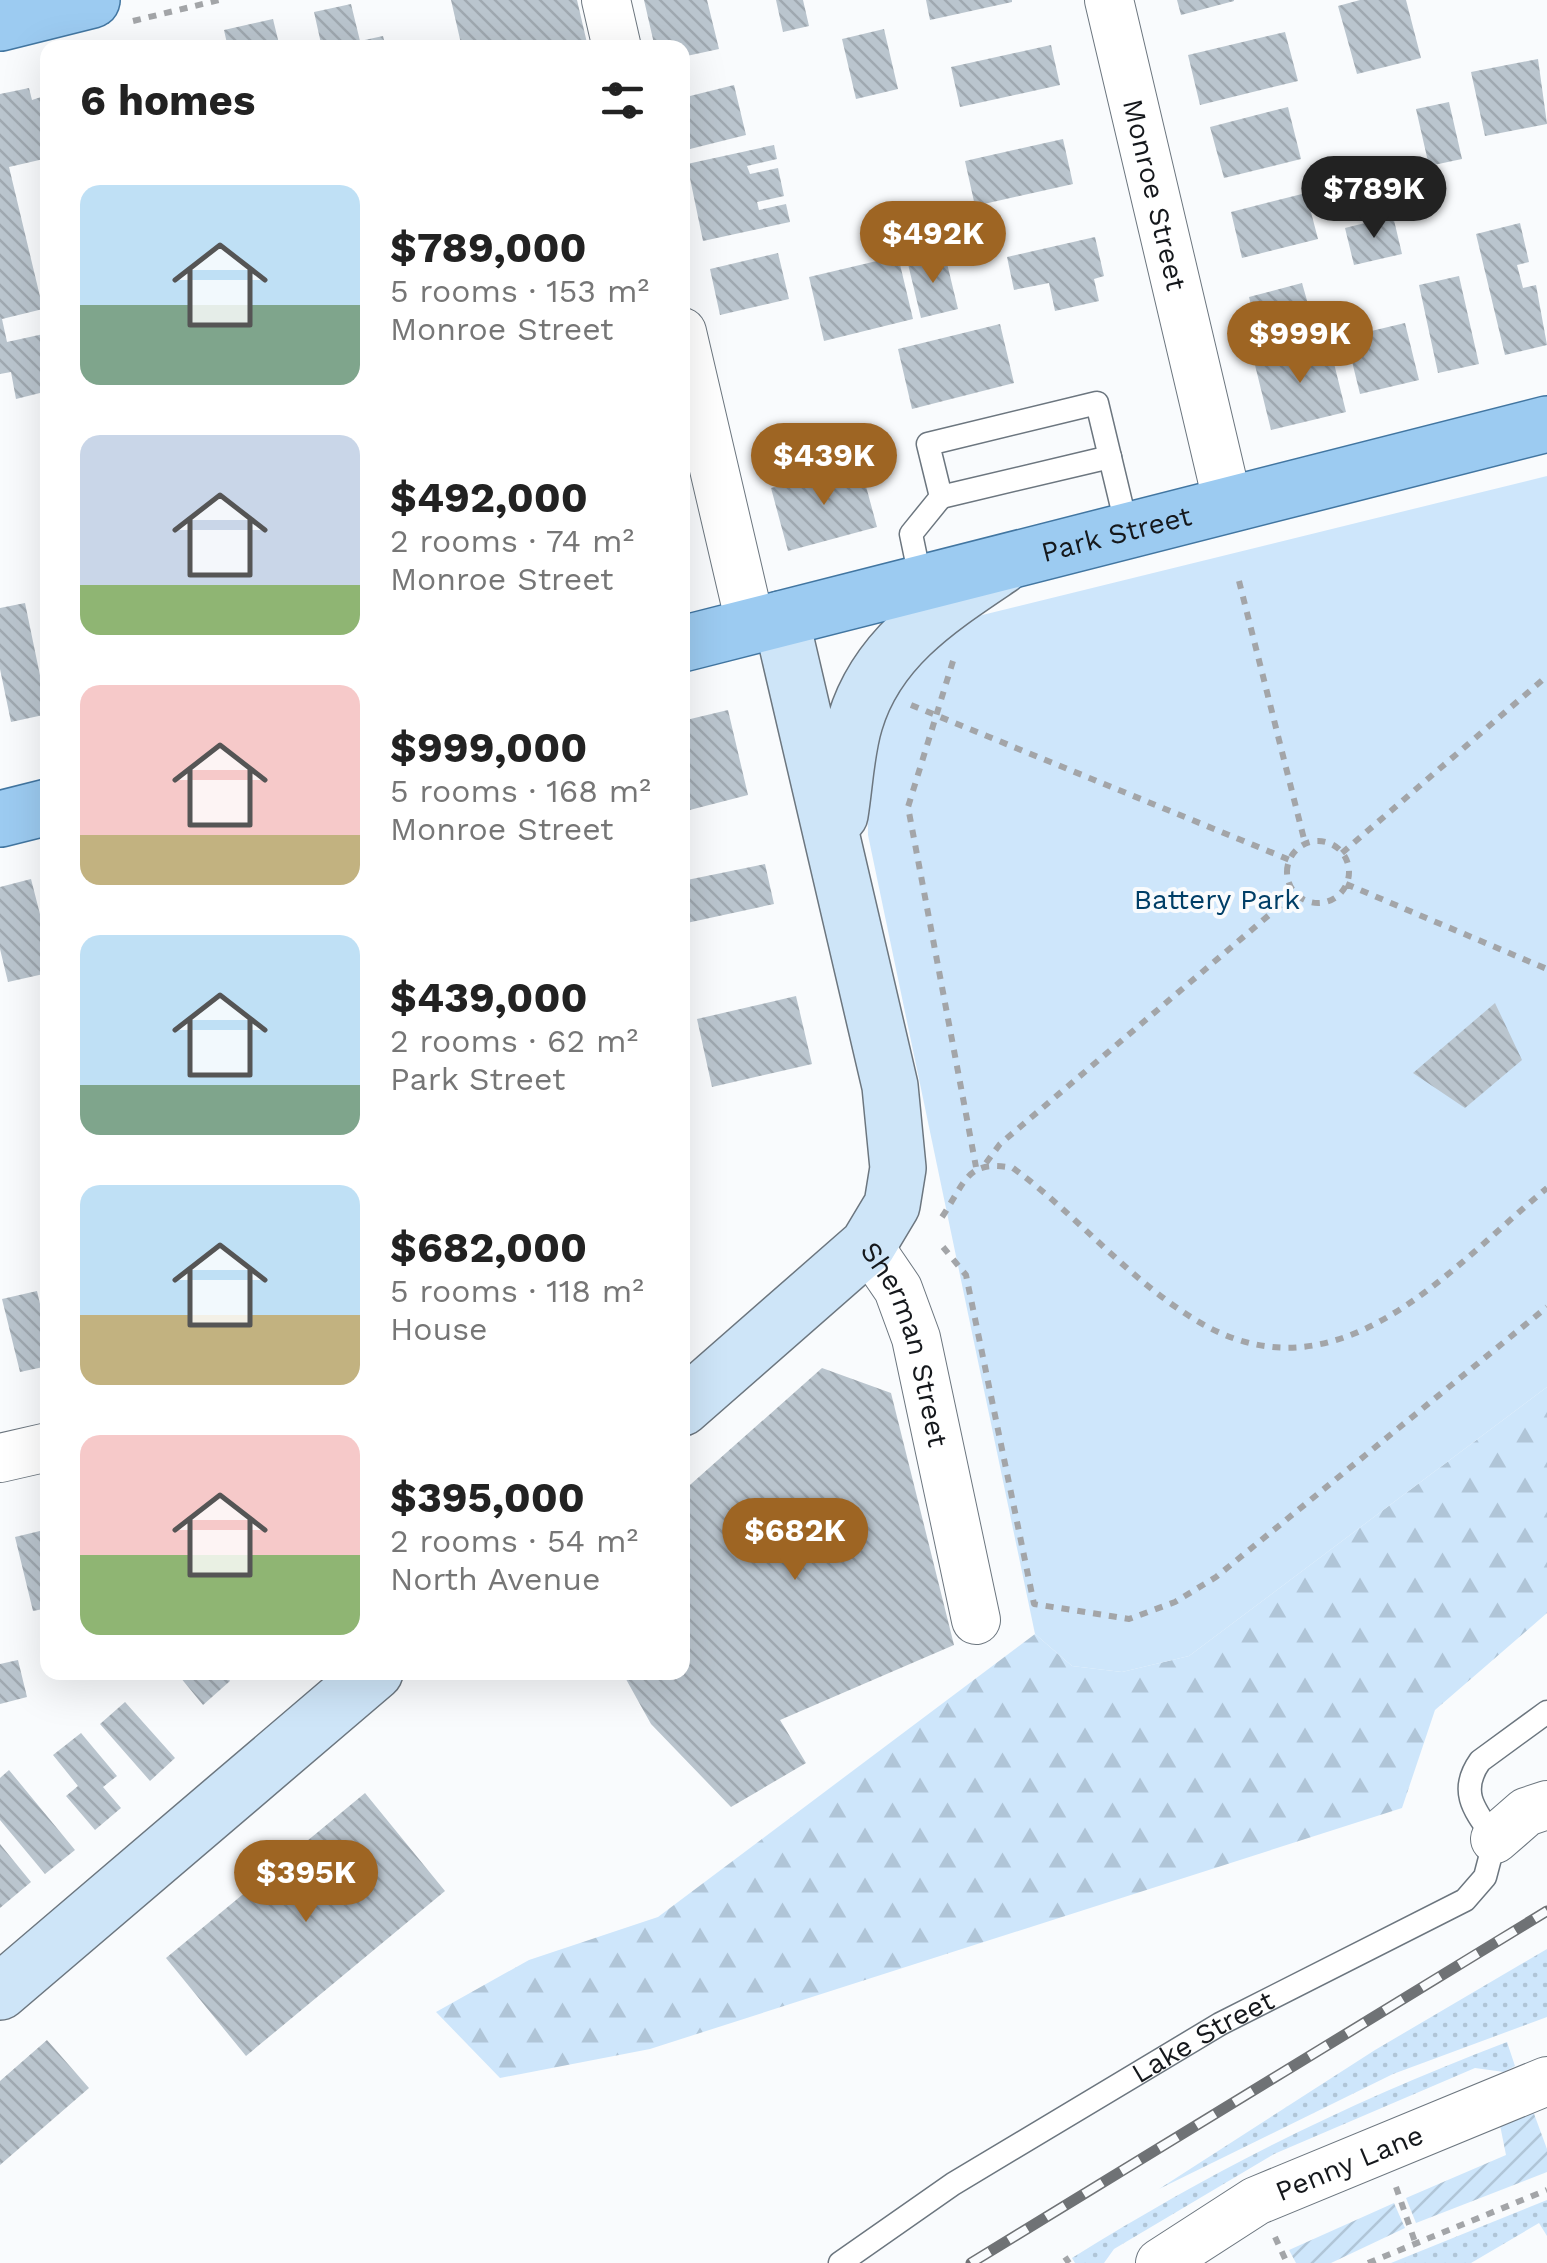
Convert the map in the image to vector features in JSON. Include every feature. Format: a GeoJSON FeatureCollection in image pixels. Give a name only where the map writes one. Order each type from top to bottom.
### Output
{"type":"FeatureCollection","features":[{"type":"Feature","properties":{"kind":"main road"},"geometry":{"type":"LineString","coordinates":[[0,23],[92,0]]}},
{"type":"Feature","properties":{"kind":"main road","name":"Park Street"},"geometry":{"type":"LineString","coordinates":[[690,642],[1547,424]]}},
{"type":"Feature","properties":{"kind":"main road","name":"Sherman Street"},"geometry":{"type":"LineString","coordinates":[[836,842],[855,722],[894,651],[920,621],[1015,558]]}},
{"type":"Feature","properties":{"kind":"main road","name":"Sherman Street"},"geometry":{"type":"LineString","coordinates":[[766,623],[836,842],[890,1086],[898,1139],[892,1205],[868,1245]]}},
{"type":"Feature","properties":{"kind":"main road"},"geometry":{"type":"LineString","coordinates":[[0,819],[40,809]]}},
{"type":"Feature","properties":{"kind":"main road"},"geometry":{"type":"LineString","coordinates":[[690,1401],[868,1245]]}},
{"type":"Feature","properties":{"kind":"main road"},"geometry":{"type":"LineString","coordinates":[[0,1992],[366,1680]]}},
{"type":"Feature","properties":{"kind":"street"},"geometry":{"type":"LineString","coordinates":[[606,0],[615,40]]}},
{"type":"Feature","properties":{"kind":"street","name":"Monroe Street"},"geometry":{"type":"LineString","coordinates":[[1109,0],[1228,504]]}},
{"type":"Feature","properties":{"kind":"street","name":"Sherman Street"},"geometry":{"type":"LineString","coordinates":[[690,360],[766,623]]}},
{"type":"Feature","properties":{"kind":"street","name":"Sherman Street"},"geometry":{"type":"LineString","coordinates":[[868,1245],[898,1290],[916,1338],[976,1620]]}},
{"type":"Feature","properties":{"kind":"street"},"geometry":{"type":"LineString","coordinates":[[0,1458],[40,1449]]}},
{"type":"Feature","properties":{"kind":"street"},"geometry":{"type":"LineString","coordinates":[[1495,1839],[1526,1812],[1547,1805]]}},
{"type":"Feature","properties":{"kind":"street","name":"Penny Lane"},"geometry":{"type":"LineString","coordinates":[[1160,2263],[1256,2200],[1547,2081]]}},
{"type":"Feature","properties":{"kind":"lane"},"geometry":{"type":"LineString","coordinates":[[940,498],[928,444],[1097,403],[1127,528]]}},
{"type":"Feature","properties":{"kind":"lane"},"geometry":{"type":"LineString","coordinates":[[921,582],[911,534],[940,498],[1110,457]]}},
{"type":"Feature","properties":{"kind":"lane"},"geometry":{"type":"LineString","coordinates":[[1495,1839],[1470,1804],[1467,1785],[1472,1772],[1480,1761],[1547,1712]]}},
{"type":"Feature","properties":{"kind":"lane","name":"Lake Street"},"geometry":{"type":"LineString","coordinates":[[840,2263],[953,2184],[1220,2024],[1465,1900],[1485,1878],[1495,1839]]}},
{"type":"Feature","properties":{"kind":"path"},"geometry":{"type":"LineString","coordinates":[[1240,581],[1305,843]]}},
{"type":"Feature","properties":{"kind":"path"},"geometry":{"type":"LineString","coordinates":[[955,654],[908,806],[976,1166]]}},
{"type":"Feature","properties":{"kind":"path"},"geometry":{"type":"LineString","coordinates":[[1342,853],[1547,676]]}},
{"type":"Feature","properties":{"kind":"path"},"geometry":{"type":"LineString","coordinates":[[936,715],[1290,860]]}},
{"type":"Feature","properties":{"kind":"path"},"geometry":{"type":"LineString","coordinates":[[1326,842],[1342,853],[1348,868],[1346,884],[1323,902],[1295,893],[1288,877],[1290,860],[1305,843],[1326,842]]}},
{"type":"Feature","properties":{"kind":"path"},"geometry":{"type":"LineString","coordinates":[[1346,884],[1547,969]]}},
{"type":"Feature","properties":{"kind":"path"},"geometry":{"type":"LineString","coordinates":[[986,1163],[1000,1144],[1295,893]]}},
{"type":"Feature","properties":{"kind":"path"},"geometry":{"type":"LineString","coordinates":[[942,1217],[976,1166],[986,1163],[1013,1168],[1195,1320],[1238,1340],[1328,1346],[1387,1321],[1547,1188]]}},
{"type":"Feature","properties":{"kind":"path"},"geometry":{"type":"LineString","coordinates":[[943,1247],[966,1275],[1034,1604],[1129,1619],[1175,1602],[1216,1578],[1547,1307]]}},
{"type":"Feature","properties":{"kind":"path"},"geometry":{"type":"LineString","coordinates":[[1382,2149],[1415,2242]]}},
{"type":"Feature","properties":{"kind":"path"},"geometry":{"type":"LineString","coordinates":[[1368,2263],[1547,2190]]}},
{"type":"Feature","properties":{"kind":"green space","name":"Battery Park"},"geometry":{"type":"Polygon","coordinates":[[[1547,476],[1547,1387],[1189,1656],[1122,1672],[1072,1666],[1035,1634],[868,835],[867,741],[926,644],[966,619],[1547,476]]]}},
{"type":"Feature","properties":{"kind":"green space"},"geometry":{"type":"Polygon","coordinates":[[[1547,1387],[1547,1613],[1435,1710],[1402,1808],[650,2049],[500,2078],[436,2012],[529,1960],[658,1917],[1035,1634],[1072,1666],[1122,1672],[1189,1656],[1547,1387]]]}},
{"type":"Feature","properties":{"kind":"green space"},"geometry":{"type":"Polygon","coordinates":[[[1547,1949],[1547,2017],[1393,2074],[1159,2189],[1375,2050],[1547,1949]]]}},
{"type":"Feature","properties":{"kind":"green space"},"geometry":{"type":"Polygon","coordinates":[[[1507,2042],[1515,2066],[1504,2072],[1475,2068],[1274,2154],[1114,2249],[1104,2263],[1075,2263],[1072,2258],[1284,2139],[1507,2042]]]}},
{"type":"Feature","properties":{"kind":"green space"},"geometry":{"type":"Polygon","coordinates":[[[1533,2111],[1547,2149],[1547,2172],[1416,2223],[1406,2198],[1506,2155],[1500,2125],[1533,2111]]]}},
{"type":"Feature","properties":{"kind":"green space"},"geometry":{"type":"Polygon","coordinates":[[[1547,2200],[1547,2236],[1539,2223],[1471,2263],[1391,2263],[1547,2200]]]}},
{"type":"Feature","properties":{"kind":"green space"},"geometry":{"type":"Polygon","coordinates":[[[1394,2203],[1405,2228],[1331,2263],[1296,2263],[1289,2250],[1394,2203]]]}},
{"type":"Feature","properties":{"kind":"building"},"geometry":{"type":"Polygon","coordinates":[[[451,0],[577,0],[586,40],[460,40],[451,0]]]}},
{"type":"Feature","properties":{"kind":"building"},"geometry":{"type":"Polygon","coordinates":[[[644,0],[707,0],[719,49],[690,55],[690,40],[653,40],[644,0]]]}},
{"type":"Feature","properties":{"kind":"building"},"geometry":{"type":"Polygon","coordinates":[[[776,0],[803,0],[809,26],[783,32],[776,0]]]}},
{"type":"Feature","properties":{"kind":"building"},"geometry":{"type":"Polygon","coordinates":[[[926,0],[1012,0],[1012,2],[930,20],[926,0]]]}},
{"type":"Feature","properties":{"kind":"building"},"geometry":{"type":"Polygon","coordinates":[[[1177,0],[1234,0],[1234,1],[1181,15],[1177,0]]]}},
{"type":"Feature","properties":{"kind":"building"},"geometry":{"type":"Polygon","coordinates":[[[1360,0],[1406,0],[1421,58],[1357,74],[1338,6],[1360,0]]]}},
{"type":"Feature","properties":{"kind":"building"},"geometry":{"type":"Polygon","coordinates":[[[351,4],[360,40],[320,40],[314,12],[351,4]]]}},
{"type":"Feature","properties":{"kind":"building"},"geometry":{"type":"Polygon","coordinates":[[[273,19],[278,40],[226,40],[224,30],[273,19]]]}},
{"type":"Feature","properties":{"kind":"building"},"geometry":{"type":"Polygon","coordinates":[[[884,29],[898,89],[856,99],[842,39],[884,29]]]}},
{"type":"Feature","properties":{"kind":"building"},"geometry":{"type":"Polygon","coordinates":[[[1285,32],[1298,81],[1200,105],[1188,55],[1285,32]]]}},
{"type":"Feature","properties":{"kind":"building"},"geometry":{"type":"Polygon","coordinates":[[[1051,45],[1060,85],[960,107],[951,67],[1051,45]]]}},
{"type":"Feature","properties":{"kind":"building"},"geometry":{"type":"Polygon","coordinates":[[[1538,59],[1547,124],[1485,136],[1471,72],[1538,59]]]}},
{"type":"Feature","properties":{"kind":"building"},"geometry":{"type":"Polygon","coordinates":[[[734,85],[746,135],[690,149],[690,96],[734,85]]]}},
{"type":"Feature","properties":{"kind":"building"},"geometry":{"type":"Polygon","coordinates":[[[29,88],[32,100],[40,97],[40,160],[9,167],[40,296],[40,310],[2,319],[7,342],[40,335],[40,393],[16,399],[11,372],[0,374],[0,94],[29,88]]]}},
{"type":"Feature","properties":{"kind":"building"},"geometry":{"type":"Polygon","coordinates":[[[1449,102],[1462,159],[1429,166],[1416,109],[1449,102]]]}},
{"type":"Feature","properties":{"kind":"building"},"geometry":{"type":"Polygon","coordinates":[[[1288,107],[1301,159],[1224,178],[1210,127],[1288,107]]]}},
{"type":"Feature","properties":{"kind":"building"},"geometry":{"type":"Polygon","coordinates":[[[1063,139],[1073,184],[975,206],[965,161],[1063,139]]]}},
{"type":"Feature","properties":{"kind":"building"},"geometry":{"type":"Polygon","coordinates":[[[774,145],[777,159],[747,166],[750,174],[778,168],[784,196],[757,202],[759,210],[786,204],[790,222],[703,241],[690,163],[774,145]]]}},
{"type":"Feature","properties":{"kind":"building"},"geometry":{"type":"Polygon","coordinates":[[[1306,193],[1318,239],[1242,258],[1231,212],[1306,193]]]}},
{"type":"Feature","properties":{"kind":"building"},"geometry":{"type":"Polygon","coordinates":[[[1393,216],[1402,254],[1354,265],[1345,228],[1393,216]]]}},
{"type":"Feature","properties":{"kind":"building"},"geometry":{"type":"Polygon","coordinates":[[[1520,223],[1529,262],[1517,265],[1523,288],[1536,285],[1547,345],[1505,355],[1476,234],[1520,223]]]}},
{"type":"Feature","properties":{"kind":"building"},"geometry":{"type":"Polygon","coordinates":[[[1095,237],[1104,276],[1094,279],[1099,301],[1055,311],[1049,283],[1014,290],[1007,257],[1095,237]]]}},
{"type":"Feature","properties":{"kind":"building"},"geometry":{"type":"Polygon","coordinates":[[[778,253],[789,299],[720,315],[710,269],[778,253]]]}},
{"type":"Feature","properties":{"kind":"building"},"geometry":{"type":"Polygon","coordinates":[[[945,255],[958,309],[921,318],[908,264],[945,255]]]}},
{"type":"Feature","properties":{"kind":"building"},"geometry":{"type":"Polygon","coordinates":[[[898,256],[913,319],[824,341],[809,277],[898,256]]]}},
{"type":"Feature","properties":{"kind":"building"},"geometry":{"type":"Polygon","coordinates":[[[1459,276],[1479,364],[1438,373],[1419,285],[1459,276]]]}},
{"type":"Feature","properties":{"kind":"building"},"geometry":{"type":"Polygon","coordinates":[[[1302,283],[1312,318],[1258,333],[1249,297],[1302,283]]]}},
{"type":"Feature","properties":{"kind":"building"},"geometry":{"type":"Polygon","coordinates":[[[1405,323],[1419,380],[1360,394],[1346,337],[1405,323]]]}},
{"type":"Feature","properties":{"kind":"building"},"geometry":{"type":"Polygon","coordinates":[[[1000,324],[1014,383],[912,409],[898,349],[1000,324]]]}},
{"type":"Feature","properties":{"kind":"building"},"geometry":{"type":"Polygon","coordinates":[[[1329,343],[1346,412],[1271,430],[1254,361],[1329,343]]]}},
{"type":"Feature","properties":{"kind":"building"},"geometry":{"type":"Polygon","coordinates":[[[860,464],[877,527],[788,551],[771,488],[860,464]]]}},
{"type":"Feature","properties":{"kind":"building"},"geometry":{"type":"Polygon","coordinates":[[[25,603],[40,675],[40,716],[11,722],[0,669],[0,608],[25,603]]]}},
{"type":"Feature","properties":{"kind":"building"},"geometry":{"type":"Polygon","coordinates":[[[728,710],[748,795],[690,810],[690,719],[728,710]]]}},
{"type":"Feature","properties":{"kind":"building"},"geometry":{"type":"Polygon","coordinates":[[[765,864],[774,904],[690,922],[690,879],[765,864]]]}},
{"type":"Feature","properties":{"kind":"building"},"geometry":{"type":"Polygon","coordinates":[[[31,879],[40,914],[40,975],[8,982],[0,949],[0,887],[31,879]]]}},
{"type":"Feature","properties":{"kind":"building"},"geometry":{"type":"Polygon","coordinates":[[[796,996],[812,1064],[712,1087],[697,1019],[796,996]]]}},
{"type":"Feature","properties":{"kind":"building"},"geometry":{"type":"Polygon","coordinates":[[[1495,1003],[1522,1060],[1465,1108],[1413,1073],[1495,1003]]]}},
{"type":"Feature","properties":{"kind":"building"},"geometry":{"type":"Polygon","coordinates":[[[37,1291],[40,1368],[20,1372],[2,1299],[37,1291]]]}},
{"type":"Feature","properties":{"kind":"building"},"geometry":{"type":"Polygon","coordinates":[[[822,1368],[891,1393],[954,1645],[780,1720],[806,1763],[731,1807],[651,1724],[626,1680],[690,1680],[690,1485],[822,1368]]]}},
{"type":"Feature","properties":{"kind":"building"},"geometry":{"type":"Polygon","coordinates":[[[40,1531],[40,1610],[33,1611],[15,1537],[40,1531]]]}},
{"type":"Feature","properties":{"kind":"building"},"geometry":{"type":"Polygon","coordinates":[[[18,1660],[27,1697],[0,1704],[0,1664],[18,1660]]]}},
{"type":"Feature","properties":{"kind":"building"},"geometry":{"type":"Polygon","coordinates":[[[183,1680],[229,1680],[230,1681],[203,1705],[183,1680]]]}},
{"type":"Feature","properties":{"kind":"building"},"geometry":{"type":"Polygon","coordinates":[[[125,1702],[175,1758],[150,1781],[100,1724],[125,1702]]]}},
{"type":"Feature","properties":{"kind":"building"},"geometry":{"type":"Polygon","coordinates":[[[81,1733],[117,1776],[103,1787],[121,1808],[95,1830],[66,1796],[78,1786],[53,1755],[81,1733]]]}},
{"type":"Feature","properties":{"kind":"building"},"geometry":{"type":"Polygon","coordinates":[[[9,1770],[75,1850],[45,1874],[0,1820],[0,1778],[9,1770]]]}},
{"type":"Feature","properties":{"kind":"building"},"geometry":{"type":"Polygon","coordinates":[[[365,1793],[445,1891],[246,2056],[166,1958],[365,1793]]]}},
{"type":"Feature","properties":{"kind":"building"},"geometry":{"type":"Polygon","coordinates":[[[0,1844],[31,1882],[0,1908],[0,1844]]]}},
{"type":"Feature","properties":{"kind":"building"},"geometry":{"type":"Polygon","coordinates":[[[47,2040],[89,2088],[0,2165],[0,2081],[47,2040]]]}},
{"type":"Feature","properties":{"kind":"railway"},"geometry":{"type":"LineString","coordinates":[[971,2263],[1547,1911]]}}]}
